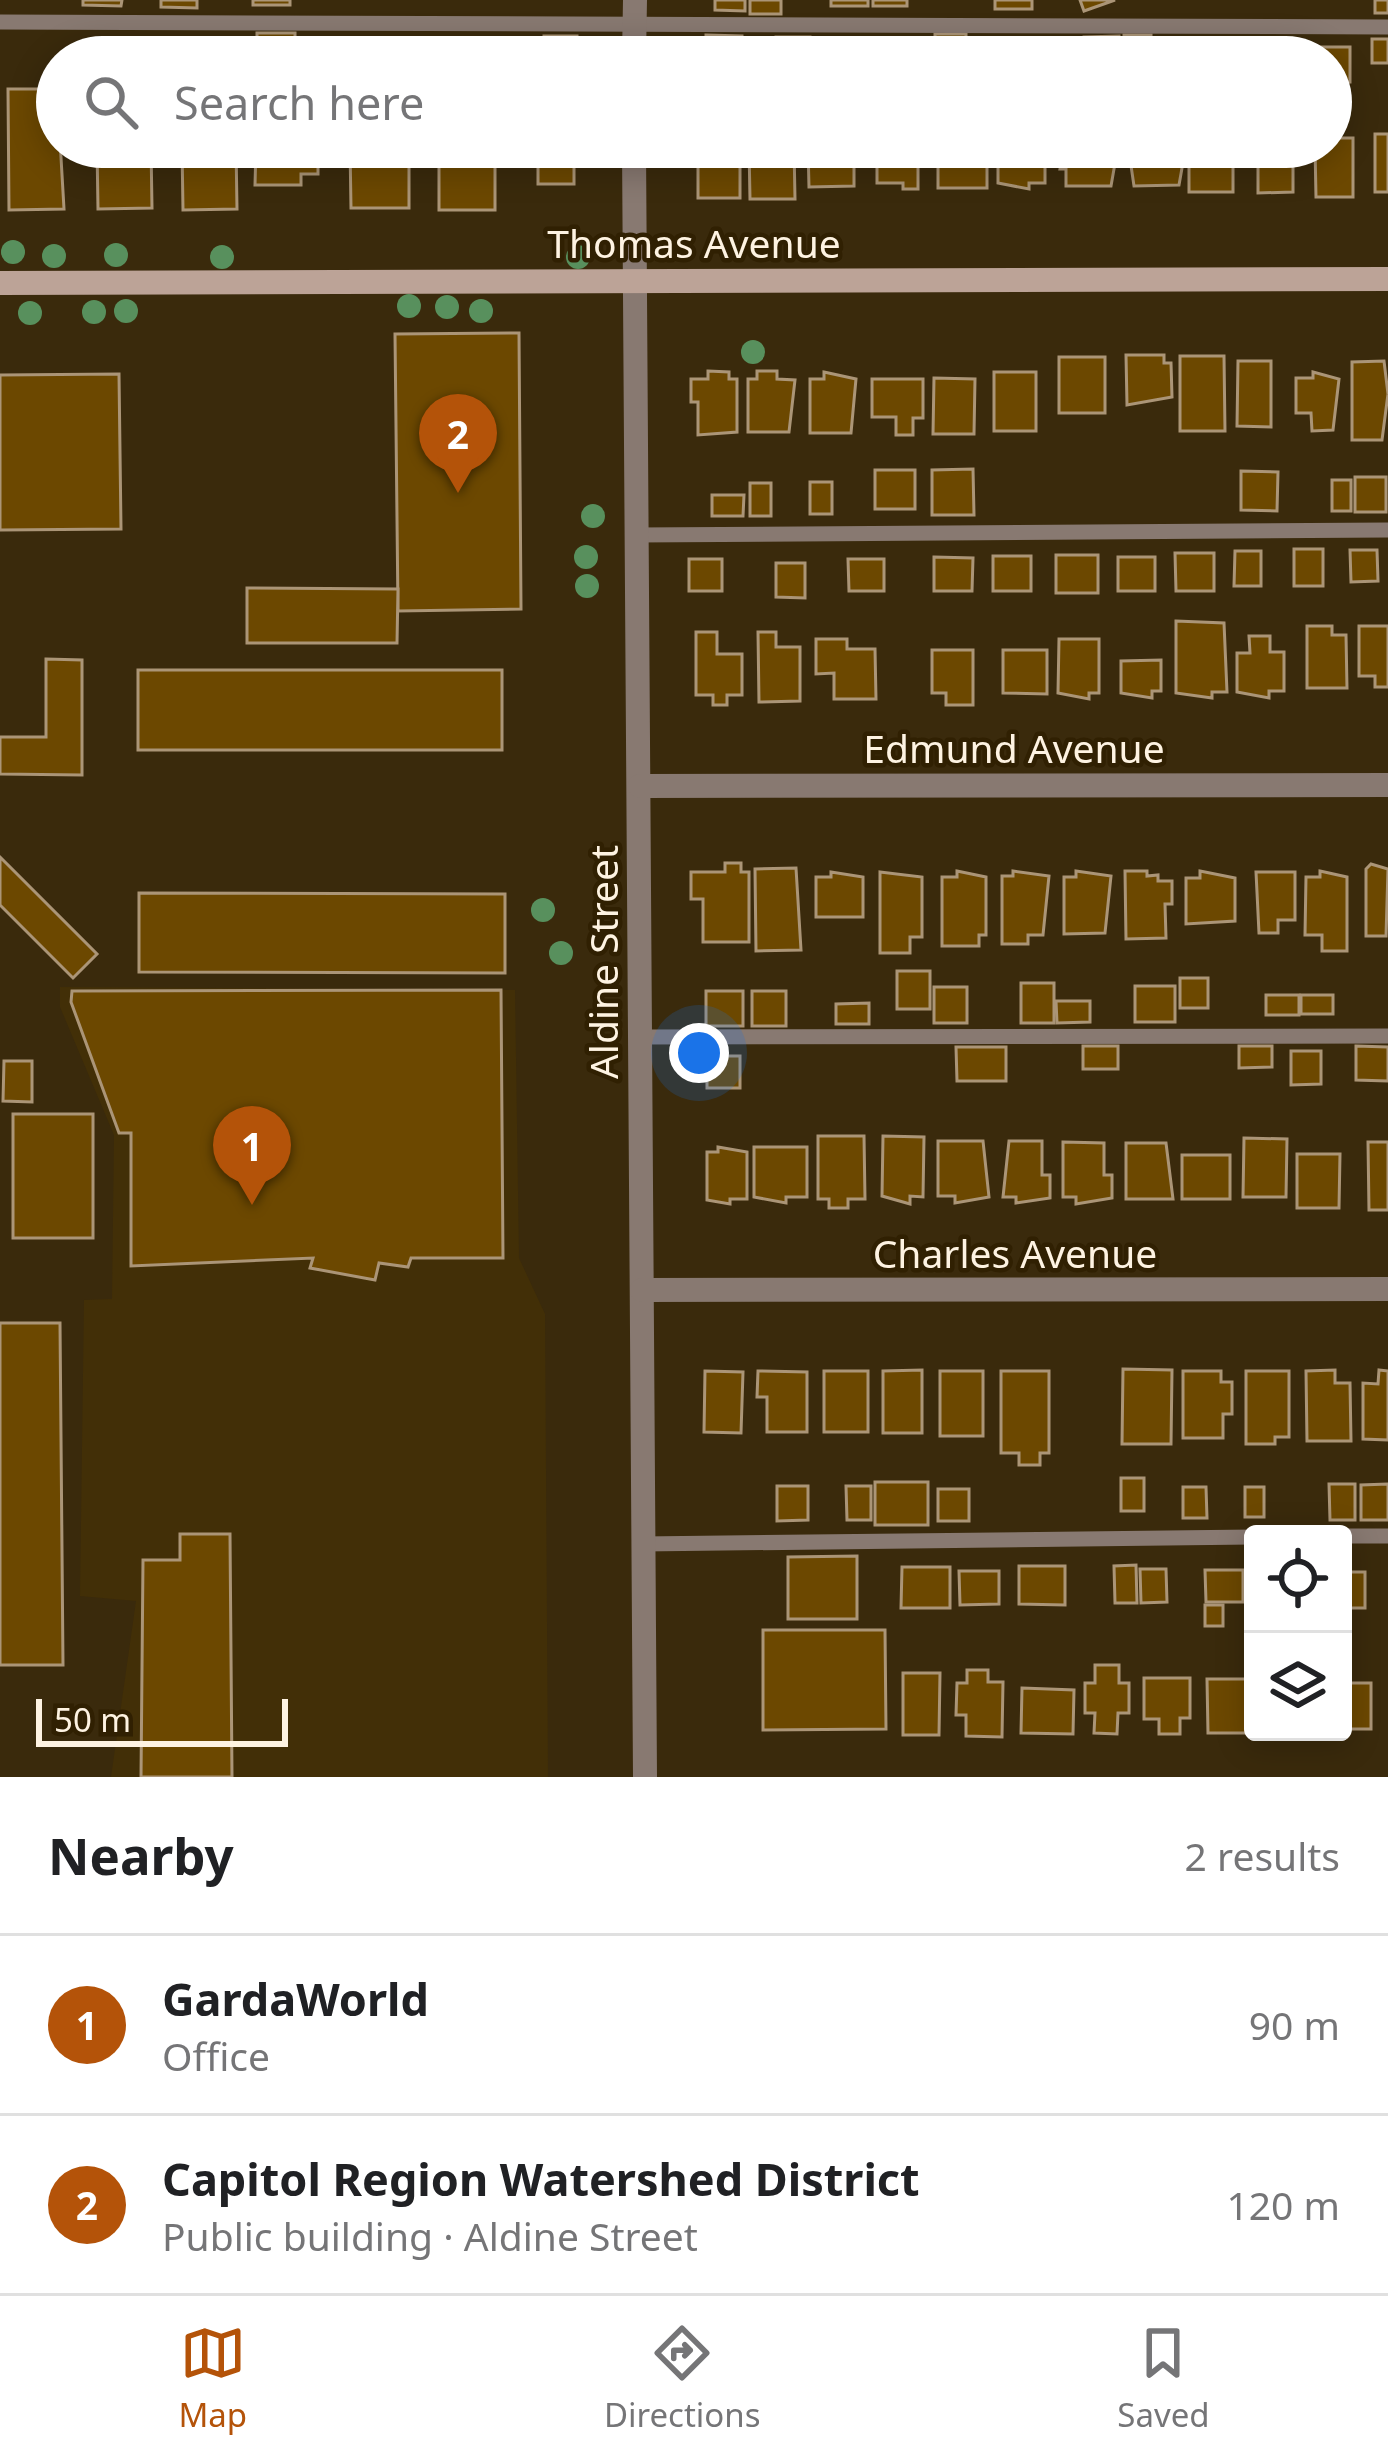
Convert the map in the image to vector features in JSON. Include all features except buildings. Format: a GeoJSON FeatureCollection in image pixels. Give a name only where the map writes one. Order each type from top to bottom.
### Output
{"type":"FeatureCollection","features":[{"type":"Feature","properties":{"kind":"street","name":"Aldine Street"},"geometry":{"type":"LineString","coordinates":[[634,168],[645,1777]]}},
{"type":"Feature","properties":{"kind":"street","name":"Thomas Avenue"},"geometry":{"type":"LineString","coordinates":[[0,283],[1388,279]]}},
{"type":"Feature","properties":{"kind":"street","name":"Edmund Avenue"},"geometry":{"type":"LineString","coordinates":[[640,786],[1388,785]]}},
{"type":"Feature","properties":{"kind":"street","name":"Charles Avenue"},"geometry":{"type":"LineString","coordinates":[[642,1290],[1388,1289]]}},
{"type":"Feature","properties":{"kind":"lane"},"geometry":{"type":"LineString","coordinates":[[0,22],[634,12],[1388,27]]}},
{"type":"Feature","properties":{"kind":"lane"},"geometry":{"type":"LineString","coordinates":[[634,535],[1388,530]]}},
{"type":"Feature","properties":{"kind":"lane"},"geometry":{"type":"LineString","coordinates":[[640,1037],[1388,1036]]}},
{"type":"Feature","properties":{"kind":"lane"},"geometry":{"type":"LineString","coordinates":[[1352,1536],[1388,1536]]}},
{"type":"Feature","properties":{"kind":"lane"},"geometry":{"type":"LineString","coordinates":[[642,1544],[1244,1537]]}},
{"type":"Feature","properties":{"kind":"shaded area"},"geometry":{"type":"Polygon","coordinates":[[[60,987],[515,990],[519,1258],[545,1314],[548,1777],[111,1777],[136,1601],[80,1596],[84,1300],[112,1299],[114,1135],[60,1007],[60,987]]]}},
{"type":"Feature","properties":{"kind":"place","name":"Capitol Region Watershed District"},"geometry":{"type":"Point","coordinates":[458,493]}},
{"type":"Feature","properties":{"kind":"place","name":"GardaWorld"},"geometry":{"type":"Point","coordinates":[252,1205]}}]}
